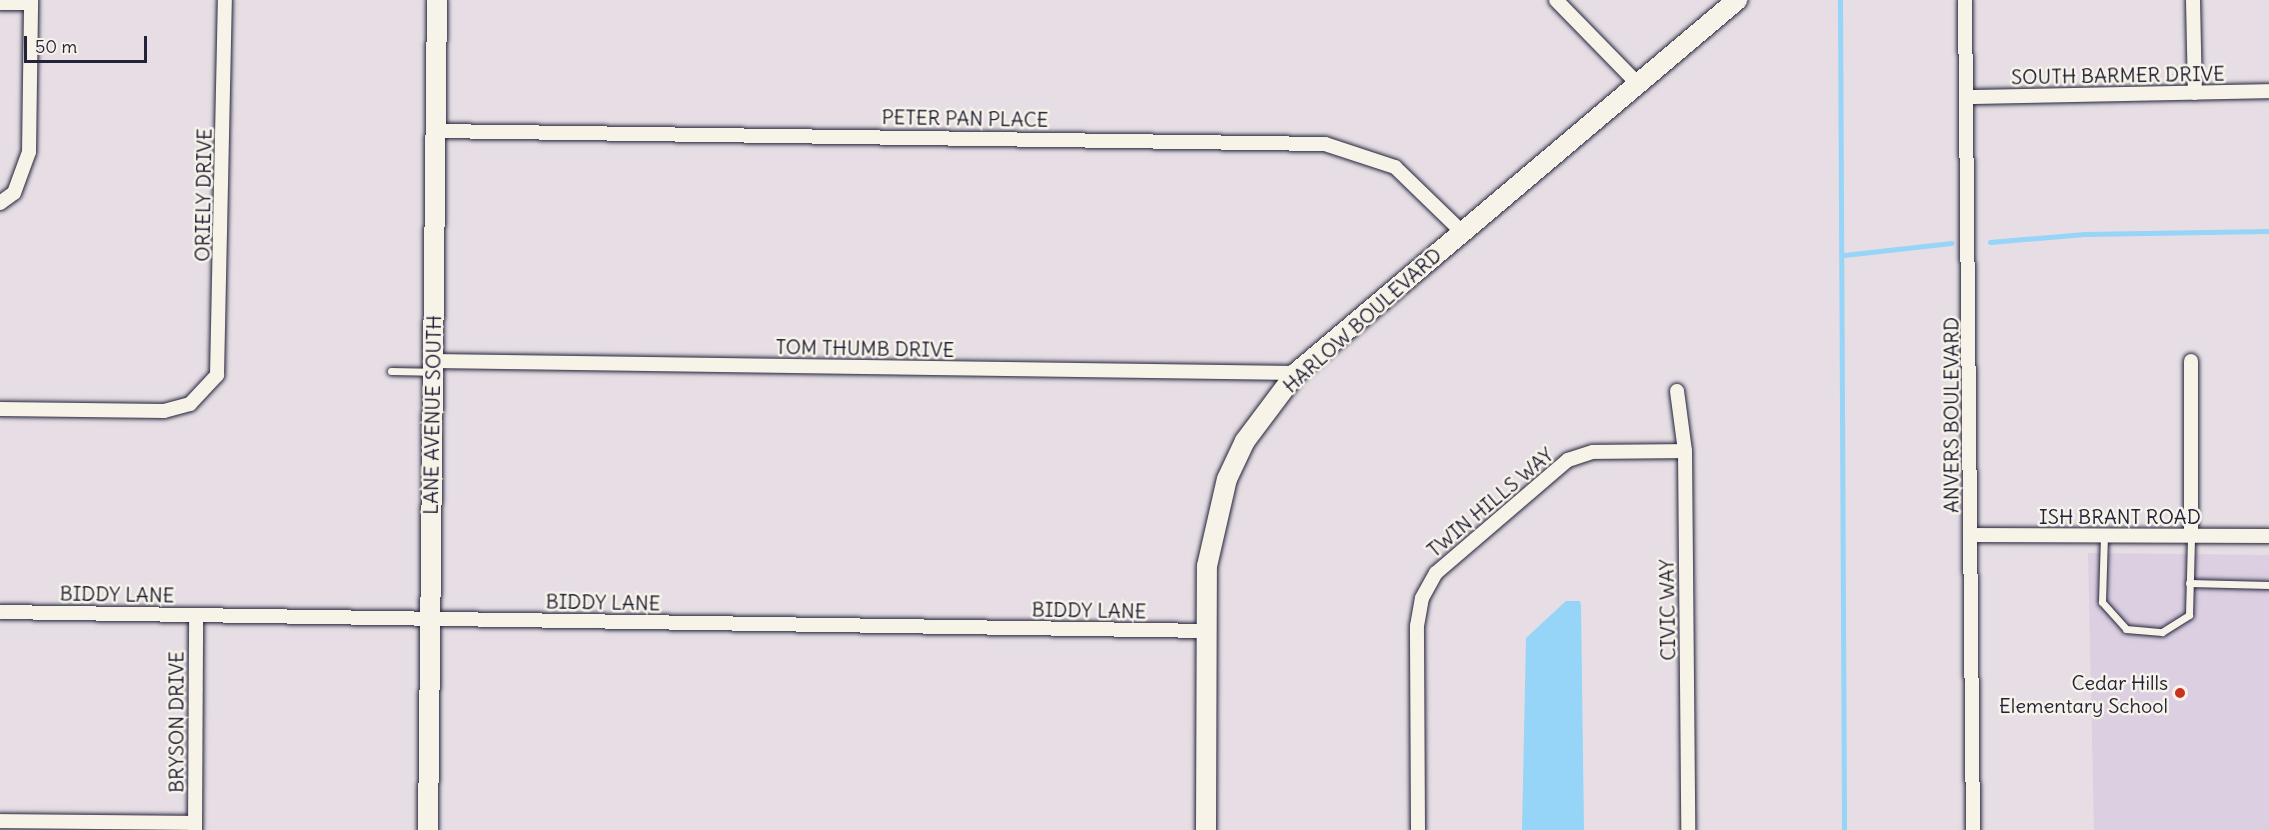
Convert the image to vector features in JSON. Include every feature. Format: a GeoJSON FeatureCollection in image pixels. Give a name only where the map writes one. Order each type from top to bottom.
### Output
{"type":"FeatureCollection","features":[{"type":"Feature","properties":{"kind":"street","name":"ORIELY DRIVE"},"geometry":{"type":"LineString","coordinates":[[0,409],[164,411],[190,404],[209,388],[221,351],[225,0]]}},
{"type":"Feature","properties":{"kind":"street","name":"LANE AVENUE SOUTH"},"geometry":{"type":"LineString","coordinates":[[428,830],[437,0]]}},
{"type":"Feature","properties":{"kind":"street"},"geometry":{"type":"LineString","coordinates":[[1556,0],[1638,84]]}},
{"type":"Feature","properties":{"kind":"street","name":"HARLOW BOULEVARD"},"geometry":{"type":"LineString","coordinates":[[1206,830],[1207,566],[1227,479],[1245,441],[1296,373],[1737,0]]}},
{"type":"Feature","properties":{"kind":"street","name":"ANVERS BOULEVARD"},"geometry":{"type":"LineString","coordinates":[[1965,0],[1968,97],[1973,830]]}},
{"type":"Feature","properties":{"kind":"street"},"geometry":{"type":"LineString","coordinates":[[2193,0],[2195,93]]}},
{"type":"Feature","properties":{"kind":"street"},"geometry":{"type":"LineString","coordinates":[[0,3],[31,2],[29,152],[23,176],[0,203]]}},
{"type":"Feature","properties":{"kind":"street","name":"SOUTH BARMER DRIVE"},"geometry":{"type":"LineString","coordinates":[[1968,97],[2269,91]]}},
{"type":"Feature","properties":{"kind":"street","name":"PETER PAN PLACE"},"geometry":{"type":"LineString","coordinates":[[436,131],[1325,144],[1395,167],[1462,232]]}},
{"type":"Feature","properties":{"kind":"street"},"geometry":{"type":"LineString","coordinates":[[2191,361],[2191,535]]}},
{"type":"Feature","properties":{"kind":"street","name":"TOM THUMB DRIVE"},"geometry":{"type":"LineString","coordinates":[[433,367],[1296,373]]}},
{"type":"Feature","properties":{"kind":"street","name":"CIVIC WAY"},"geometry":{"type":"LineString","coordinates":[[1677,391],[1685,450],[1688,830]]}},
{"type":"Feature","properties":{"kind":"street","name":"TWIN HILLS WAY"},"geometry":{"type":"LineString","coordinates":[[1418,830],[1417,626],[1422,598],[1436,573],[1568,460],[1593,452],[1685,450]]}},
{"type":"Feature","properties":{"kind":"street","name":"ISH BRANT ROAD"},"geometry":{"type":"LineString","coordinates":[[1971,535],[2269,536]]}},
{"type":"Feature","properties":{"kind":"street","name":"BIDDY LANE"},"geometry":{"type":"LineString","coordinates":[[0,612],[1205,632]]}},
{"type":"Feature","properties":{"kind":"street","name":"BRYSON DRIVE"},"geometry":{"type":"LineString","coordinates":[[195,827],[196,615]]}},
{"type":"Feature","properties":{"kind":"street"},"geometry":{"type":"LineString","coordinates":[[0,821],[195,827]]}},
{"type":"Feature","properties":{"kind":"lane"},"geometry":{"type":"LineString","coordinates":[[391,371],[433,367]]}},
{"type":"Feature","properties":{"kind":"lane"},"geometry":{"type":"LineString","coordinates":[[2104,535],[2102,602],[2126,629],[2162,632],[2188,615],[2191,535]]}},
{"type":"Feature","properties":{"kind":"lane"},"geometry":{"type":"LineString","coordinates":[[2190,583],[2269,585]]}},
{"type":"Feature","properties":{"kind":"shaded area","name":"Cedar Hills Elementary School"},"geometry":{"type":"Polygon","coordinates":[[[2088,553],[2269,555],[2269,830],[2094,830],[2088,553]]]}},
{"type":"Feature","properties":{"kind":"water"},"geometry":{"type":"Polygon","coordinates":[[[1566,601],[1580,601],[1581,607],[1584,830],[1522,830],[1526,638],[1566,601]]]}},
{"type":"Feature","properties":{"kind":"waterway"},"geometry":{"type":"LineString","coordinates":[[1840,0],[1844,830]]}},
{"type":"Feature","properties":{"kind":"waterway"},"geometry":{"type":"LineString","coordinates":[[1990,242],[2085,234],[2269,231]]}},
{"type":"Feature","properties":{"kind":"waterway"},"geometry":{"type":"LineString","coordinates":[[1844,255],[1951,243]]}},
{"type":"Feature","properties":{"kind":"place","name":"Cedar Hills Elementary School"},"geometry":{"type":"Point","coordinates":[2180,693]}}]}
